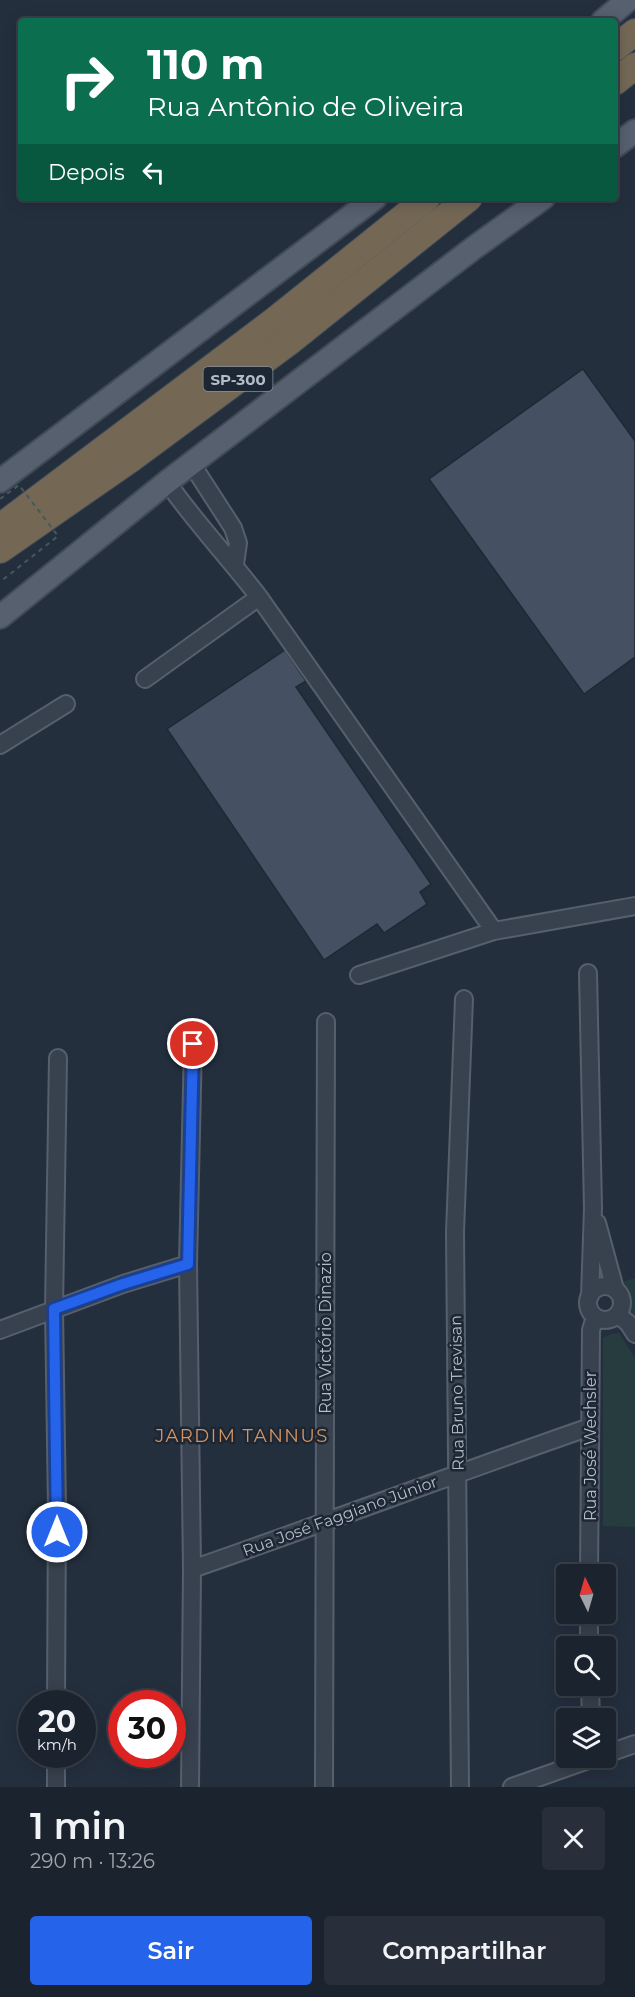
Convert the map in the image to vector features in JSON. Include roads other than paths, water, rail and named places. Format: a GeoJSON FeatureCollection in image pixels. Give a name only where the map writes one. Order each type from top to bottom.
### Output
{"type":"FeatureCollection","features":[{"type":"Feature","properties":{"kind":"highway"},"geometry":{"type":"LineString","coordinates":[[618,46],[635,32]]}},
{"type":"Feature","properties":{"kind":"highway"},"geometry":{"type":"LineString","coordinates":[[618,80],[635,66]]}},
{"type":"Feature","properties":{"kind":"highway","name":"SP-300"},"geometry":{"type":"LineString","coordinates":[[0,527],[275,320],[423,201]]}},
{"type":"Feature","properties":{"kind":"highway","name":"SP-300"},"geometry":{"type":"LineString","coordinates":[[0,550],[131,459],[288,343],[465,201]]}},
{"type":"Feature","properties":{"kind":"main road"},"geometry":{"type":"LineString","coordinates":[[607,18],[628,0]]}},
{"type":"Feature","properties":{"kind":"main road"},"geometry":{"type":"LineString","coordinates":[[618,144],[635,131]]}},
{"type":"Feature","properties":{"kind":"main road"},"geometry":{"type":"LineString","coordinates":[[0,481],[371,201]]}},
{"type":"Feature","properties":{"kind":"main road"},"geometry":{"type":"LineString","coordinates":[[0,617],[167,482],[539,201]]}},
{"type":"Feature","properties":{"kind":"street"},"geometry":{"type":"LineString","coordinates":[[192,463],[233,528],[238,543],[235,564]]}},
{"type":"Feature","properties":{"kind":"street"},"geometry":{"type":"LineString","coordinates":[[167,482],[190,516],[235,564],[494,931]]}},
{"type":"Feature","properties":{"kind":"street"},"geometry":{"type":"LineString","coordinates":[[145,679],[259,597]]}},
{"type":"Feature","properties":{"kind":"street"},"geometry":{"type":"LineString","coordinates":[[0,745],[66,704]]}},
{"type":"Feature","properties":{"kind":"street"},"geometry":{"type":"LineString","coordinates":[[359,975],[494,931],[635,906]]}},
{"type":"Feature","properties":{"kind":"street"},"geometry":{"type":"LineString","coordinates":[[588,973],[592,1208],[589,1308],[596,1317],[607,1320],[618,1315],[622,1298],[615,1289],[592,1208]]}},
{"type":"Feature","properties":{"kind":"street","name":"Rua Bruno Trevisan"},"geometry":{"type":"LineString","coordinates":[[460,1787],[454,1232],[464,999]]}},
{"type":"Feature","properties":{"kind":"street","name":"Rua Victório Dinazio"},"geometry":{"type":"LineString","coordinates":[[324,1787],[326,1022]]}},
{"type":"Feature","properties":{"kind":"street"},"geometry":{"type":"LineString","coordinates":[[190,1787],[192,1569],[188,1264],[193,1044]]}},
{"type":"Feature","properties":{"kind":"street"},"geometry":{"type":"LineString","coordinates":[[56,1690],[57,1508],[54,1309],[58,1058]]}},
{"type":"Feature","properties":{"kind":"street"},"geometry":{"type":"LineString","coordinates":[[0,1330],[123,1284],[188,1264]]}},
{"type":"Feature","properties":{"kind":"street"},"geometry":{"type":"LineString","coordinates":[[590,1296],[598,1288],[604,1286],[615,1289]]}},
{"type":"Feature","properties":{"kind":"street"},"geometry":{"type":"LineString","coordinates":[[618,1315],[628,1323],[635,1334]]}},
{"type":"Feature","properties":{"kind":"street","name":"Rua José Wechsler"},"geometry":{"type":"LineString","coordinates":[[589,1564],[591,1330],[596,1317]]}},
{"type":"Feature","properties":{"kind":"street","name":"Rua José Faggiano Júnior"},"geometry":{"type":"LineString","coordinates":[[192,1569],[324,1524],[458,1473],[590,1427]]}},
{"type":"Feature","properties":{"kind":"street"},"geometry":{"type":"LineString","coordinates":[[616,1751],[635,1744]]}},
{"type":"Feature","properties":{"kind":"street"},"geometry":{"type":"LineString","coordinates":[[56,1768],[56,1787]]}},
{"type":"Feature","properties":{"kind":"street"},"geometry":{"type":"LineString","coordinates":[[512,1787],[564,1768]]}},
{"type":"Feature","properties":{"kind":"district","name":"JARDIM TANNUS"},"geometry":{"type":"Point","coordinates":[242,1436]}}]}
